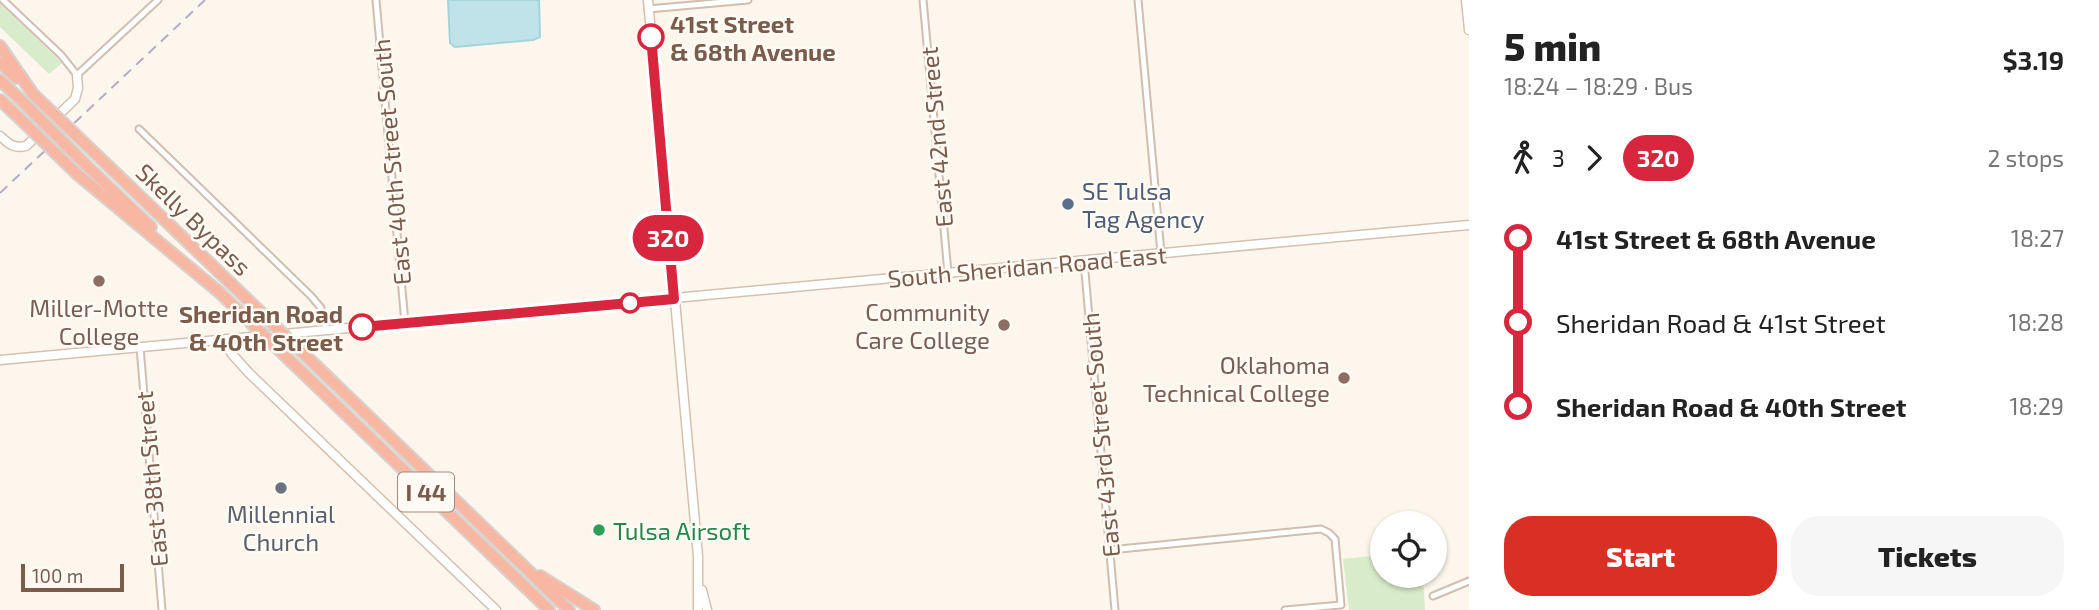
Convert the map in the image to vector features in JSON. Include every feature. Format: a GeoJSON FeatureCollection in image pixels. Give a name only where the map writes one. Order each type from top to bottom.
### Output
{"type":"FeatureCollection","features":[{"type":"Feature","properties":{"kind":"highway"},"geometry":{"type":"LineString","coordinates":[[0,46],[33,94]]}},
{"type":"Feature","properties":{"kind":"highway","name":"Skelly Bypass"},"geometry":{"type":"LineString","coordinates":[[0,62],[569,610]]}},
{"type":"Feature","properties":{"kind":"highway","name":"Skelly Bypass"},"geometry":{"type":"LineString","coordinates":[[0,80],[549,610]]}},
{"type":"Feature","properties":{"kind":"highway"},"geometry":{"type":"LineString","coordinates":[[0,100],[76,173],[219,292]]}},
{"type":"Feature","properties":{"kind":"highway"},"geometry":{"type":"LineString","coordinates":[[524,567],[594,610]]}},
{"type":"Feature","properties":{"kind":"main road"},"geometry":{"type":"LineString","coordinates":[[1466,0],[1469,30]]}},
{"type":"Feature","properties":{"kind":"main road"},"geometry":{"type":"LineString","coordinates":[[648,5],[700,580],[707,610]]}},
{"type":"Feature","properties":{"kind":"main road"},"geometry":{"type":"LineString","coordinates":[[0,136],[9,145],[18,148],[26,146],[75,99],[78,88],[76,75]]}},
{"type":"Feature","properties":{"kind":"main road","name":"South Sheridan Road East"},"geometry":{"type":"LineString","coordinates":[[0,360],[1469,225]]}},
{"type":"Feature","properties":{"kind":"main road"},"geometry":{"type":"LineString","coordinates":[[226,339],[236,360],[496,610]]}},
{"type":"Feature","properties":{"kind":"main road"},"geometry":{"type":"LineString","coordinates":[[698,610],[700,580]]}},
{"type":"Feature","properties":{"kind":"street"},"geometry":{"type":"LineString","coordinates":[[3,0],[61,55],[76,75],[158,0]]}},
{"type":"Feature","properties":{"kind":"street","name":"East 40th Street South"},"geometry":{"type":"LineString","coordinates":[[376,0],[405,323]]}},
{"type":"Feature","properties":{"kind":"street"},"geometry":{"type":"LineString","coordinates":[[648,5],[748,0]]}},
{"type":"Feature","properties":{"kind":"street","name":"East 42nd Street"},"geometry":{"type":"LineString","coordinates":[[923,0],[948,274]]}},
{"type":"Feature","properties":{"kind":"street"},"geometry":{"type":"LineString","coordinates":[[1138,0],[1161,253]]}},
{"type":"Feature","properties":{"kind":"street"},"geometry":{"type":"LineString","coordinates":[[139,129],[311,296],[321,308],[326,330]]}},
{"type":"Feature","properties":{"kind":"street","name":"East 43rd Street South"},"geometry":{"type":"LineString","coordinates":[[1084,261],[1115,610]]}},
{"type":"Feature","properties":{"kind":"street","name":"East 38th Street"},"geometry":{"type":"LineString","coordinates":[[140,347],[162,610]]}},
{"type":"Feature","properties":{"kind":"street"},"geometry":{"type":"LineString","coordinates":[[1110,550],[1321,529],[1329,533],[1335,539],[1341,605],[1285,610]]}},
{"type":"Feature","properties":{"kind":"street"},"geometry":{"type":"LineString","coordinates":[[1433,596],[1469,581]]}},
{"type":"Feature","properties":{"kind":"green space"},"geometry":{"type":"Polygon","coordinates":[[[0,3],[62,63],[49,74],[0,27],[0,3]]]}},
{"type":"Feature","properties":{"kind":"green space"},"geometry":{"type":"Polygon","coordinates":[[[1370,556],[1370,588],[1424,588],[1425,610],[1349,610],[1343,559],[1370,556]]]}},
{"type":"Feature","properties":{"kind":"water"},"geometry":{"type":"Polygon","coordinates":[[[448,0],[539,0],[540,37],[533,40],[455,47],[450,43],[448,0]]]}},
{"type":"Feature","properties":{"kind":"railway"},"geometry":{"type":"LineString","coordinates":[[0,193],[205,0]]}},
{"type":"Feature","properties":{"kind":"bus line","name":"320"},"geometry":{"type":"LineString","coordinates":[[362,327],[674,299],[651,37]]}},
{"type":"Feature","properties":{"kind":"place","name":"41st Street & 68th Avenue"},"geometry":{"type":"Point","coordinates":[651,37]}},
{"type":"Feature","properties":{"kind":"place","name":"SE Tulsa Tag Agency"},"geometry":{"type":"Point","coordinates":[1068,204]}},
{"type":"Feature","properties":{"kind":"place","name":"Miller-Motte College"},"geometry":{"type":"Point","coordinates":[99,281]}},
{"type":"Feature","properties":{"kind":"place","name":"Community Care College"},"geometry":{"type":"Point","coordinates":[1004,325]}},
{"type":"Feature","properties":{"kind":"place","name":"Sheridan Road & 40th Street"},"geometry":{"type":"Point","coordinates":[362,327]}},
{"type":"Feature","properties":{"kind":"place","name":"Oklahoma Technical College"},"geometry":{"type":"Point","coordinates":[1344,378]}},
{"type":"Feature","properties":{"kind":"place","name":"Millennial Church"},"geometry":{"type":"Point","coordinates":[281,488]}},
{"type":"Feature","properties":{"kind":"place","name":"Tulsa Airsoft"},"geometry":{"type":"Point","coordinates":[599,530]}}]}
